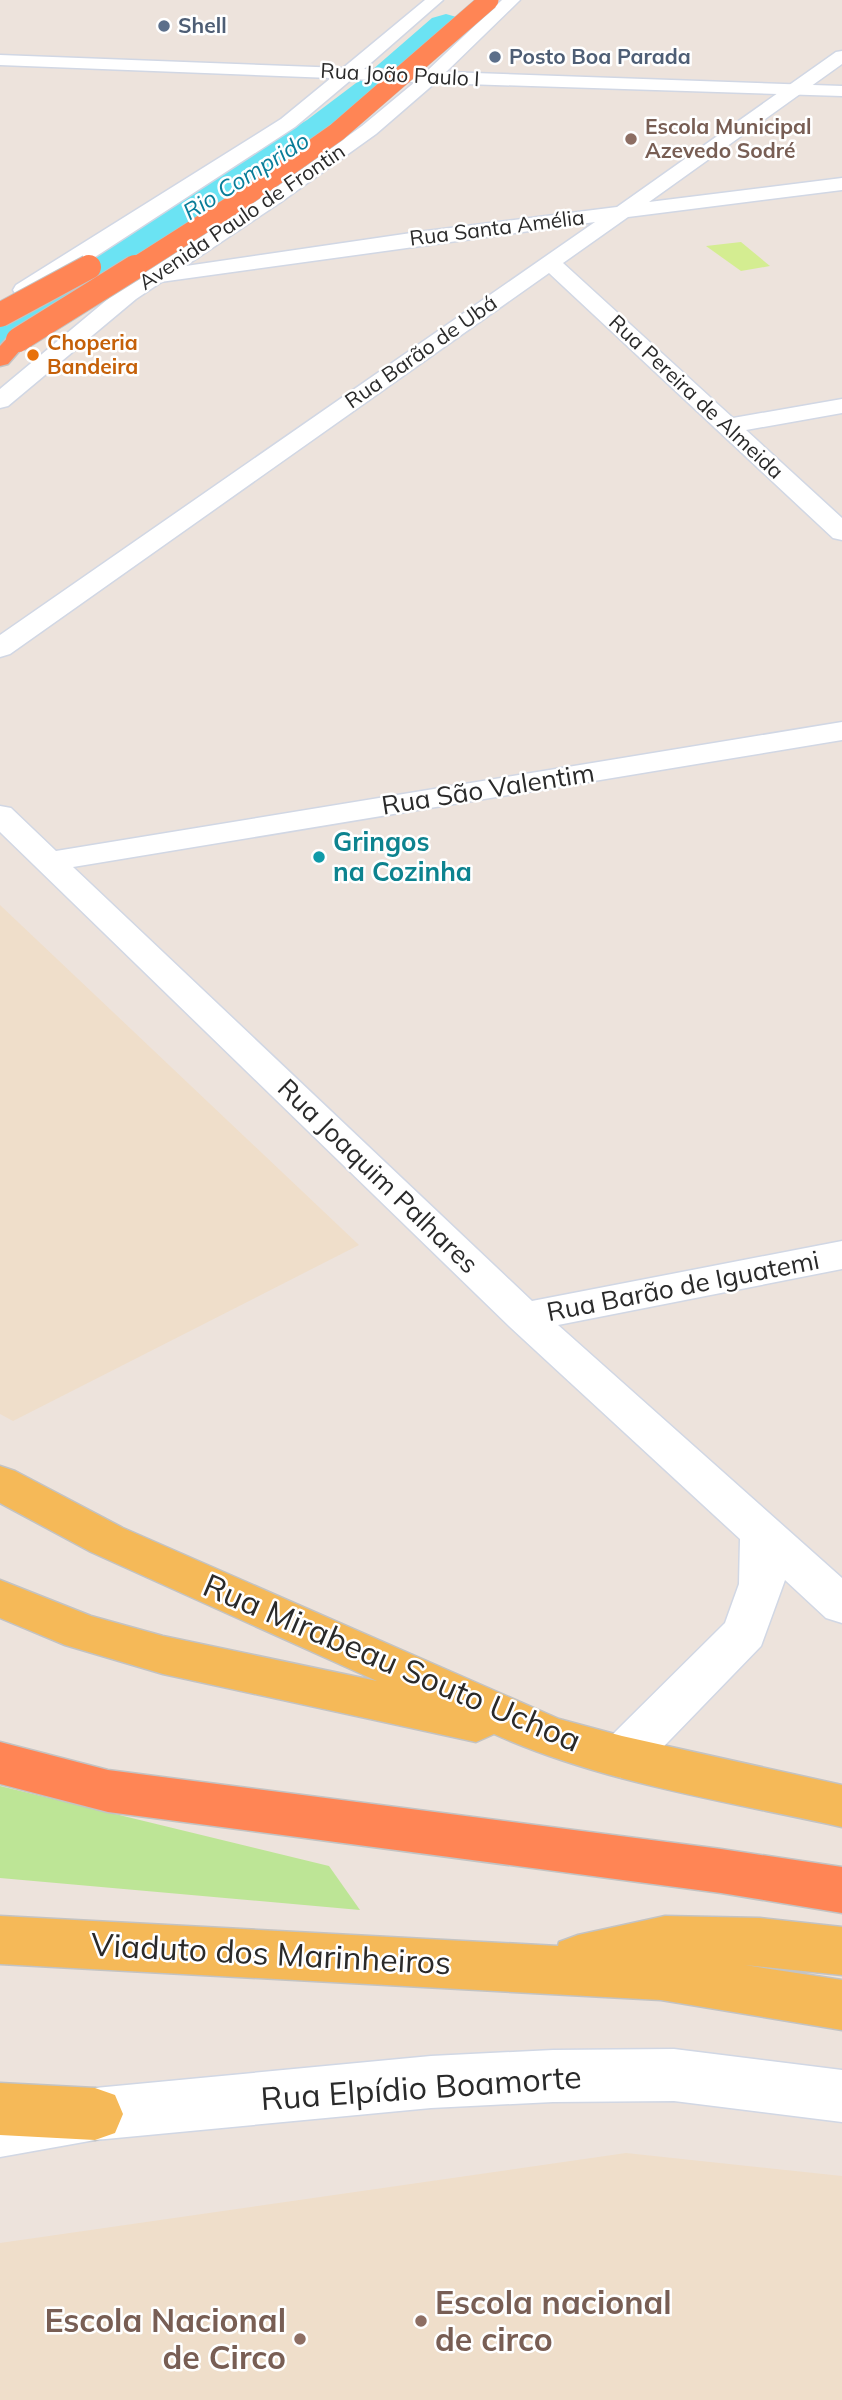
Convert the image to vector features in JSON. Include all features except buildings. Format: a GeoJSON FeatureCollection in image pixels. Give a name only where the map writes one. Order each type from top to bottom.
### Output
{"type":"FeatureCollection","features":[{"type":"Feature","properties":{"kind":"highway"},"geometry":{"type":"LineString","coordinates":[[0,315],[122,248],[271,153],[375,73],[458,0]]}},
{"type":"Feature","properties":{"kind":"highway"},"geometry":{"type":"LineString","coordinates":[[0,359],[9,345],[314,149],[405,76],[489,0]]}},
{"type":"Feature","properties":{"kind":"highway"},"geometry":{"type":"LineString","coordinates":[[0,1763],[108,1791],[721,1871],[842,1891]]}},
{"type":"Feature","properties":{"kind":"main road","name":"Rua Mirabeau Souto Uchoa"},"geometry":{"type":"LineString","coordinates":[[0,1483],[107,1540],[550,1737],[622,1757],[842,1806]]}},
{"type":"Feature","properties":{"kind":"main road"},"geometry":{"type":"LineString","coordinates":[[0,1598],[81,1632],[163,1655],[550,1737]]}},
{"type":"Feature","properties":{"kind":"main road"},"geometry":{"type":"LineString","coordinates":[[542,1968],[665,1939],[760,1942],[842,1951]]}},
{"type":"Feature","properties":{"kind":"main road","name":"Viaduto dos Marinheiros"},"geometry":{"type":"LineString","coordinates":[[0,1940],[661,1976],[842,2005]]}},
{"type":"Feature","properties":{"kind":"main road"},"geometry":{"type":"LineString","coordinates":[[0,2109],[95,2114]]}},
{"type":"Feature","properties":{"kind":"street","name":"Avenida Paulo de Frontin"},"geometry":{"type":"LineString","coordinates":[[0,401],[97,278],[435,0]]}},
{"type":"Feature","properties":{"kind":"street","name":"Avenida Paulo de Frontin"},"geometry":{"type":"LineString","coordinates":[[97,278],[153,276],[274,198],[369,130],[431,77],[512,0]]}},
{"type":"Feature","properties":{"kind":"street","name":"Rua Barão de Ubá"},"geometry":{"type":"LineString","coordinates":[[0,648],[195,507],[550,263],[842,56]]}},
{"type":"Feature","properties":{"kind":"street","name":"Rua João Paulo I"},"geometry":{"type":"LineString","coordinates":[[0,60],[842,91]]}},
{"type":"Feature","properties":{"kind":"street"},"geometry":{"type":"LineString","coordinates":[[288,123],[369,130]]}},
{"type":"Feature","properties":{"kind":"street","name":"Rua Santa Amélia"},"geometry":{"type":"LineString","coordinates":[[153,276],[404,239],[842,184]]}},
{"type":"Feature","properties":{"kind":"street"},"geometry":{"type":"LineString","coordinates":[[560,220],[580,223],[596,230]]}},
{"type":"Feature","properties":{"kind":"street","name":"Rua Pereira de Almeida"},"geometry":{"type":"LineString","coordinates":[[550,263],[842,532]]}},
{"type":"Feature","properties":{"kind":"street"},"geometry":{"type":"LineString","coordinates":[[0,302],[49,277],[97,278]]}},
{"type":"Feature","properties":{"kind":"street"},"geometry":{"type":"LineString","coordinates":[[729,426],[842,407]]}},
{"type":"Feature","properties":{"kind":"street","name":"Rua São Valentim"},"geometry":{"type":"LineString","coordinates":[[51,861],[842,731]]}},
{"type":"Feature","properties":{"kind":"street","name":"Rua Joaquim Palhares"},"geometry":{"type":"LineString","coordinates":[[0,815],[524,1317],[842,1605]]}},
{"type":"Feature","properties":{"kind":"street","name":"Rua Barão de Iguatemi"},"geometry":{"type":"LineString","coordinates":[[524,1317],[842,1255]]}},
{"type":"Feature","properties":{"kind":"street"},"geometry":{"type":"LineString","coordinates":[[622,1757],[745,1633],[762,1584],[762,1532]]}},
{"type":"Feature","properties":{"kind":"street","name":"Rua Elpídio Boamorte"},"geometry":{"type":"LineString","coordinates":[[0,2130],[95,2114],[430,2082],[553,2076],[674,2075],[842,2096]]}},
{"type":"Feature","properties":{"kind":"shaded area"},"geometry":{"type":"Polygon","coordinates":[[[0,905],[359,1245],[13,1421],[0,1414],[0,905]]]}},
{"type":"Feature","properties":{"kind":"shaded area","name":"Escola nacional de circo"},"geometry":{"type":"Polygon","coordinates":[[[626,2153],[842,2176],[842,2400],[0,2400],[0,2243],[626,2153]]]}},
{"type":"Feature","properties":{"kind":"green space"},"geometry":{"type":"Polygon","coordinates":[[[741,242],[770,266],[741,271],[706,246],[741,242]]]}},
{"type":"Feature","properties":{"kind":"green space"},"geometry":{"type":"Polygon","coordinates":[[[0,1786],[329,1866],[360,1910],[0,1878],[0,1786]]]}},
{"type":"Feature","properties":{"kind":"waterway","name":"Rio Comprido"},"geometry":{"type":"LineString","coordinates":[[0,329],[323,129],[379,86],[446,26]]}},
{"type":"Feature","properties":{"kind":"place","name":"Shell"},"geometry":{"type":"Point","coordinates":[164,26]}},
{"type":"Feature","properties":{"kind":"place","name":"Posto Boa Parada"},"geometry":{"type":"Point","coordinates":[495,57]}},
{"type":"Feature","properties":{"kind":"place","name":"Escola Municipal Azevedo Sodré"},"geometry":{"type":"Point","coordinates":[631,139]}},
{"type":"Feature","properties":{"kind":"place","name":"Choperia Bandeira"},"geometry":{"type":"Point","coordinates":[33,355]}},
{"type":"Feature","properties":{"kind":"place","name":"Gringos na Cozinha"},"geometry":{"type":"Point","coordinates":[319,857]}},
{"type":"Feature","properties":{"kind":"place","name":"Escola nacional de circo"},"geometry":{"type":"Point","coordinates":[421,2321]}},
{"type":"Feature","properties":{"kind":"place","name":"Escola Nacional de Circo"},"geometry":{"type":"Point","coordinates":[300,2339]}}]}
